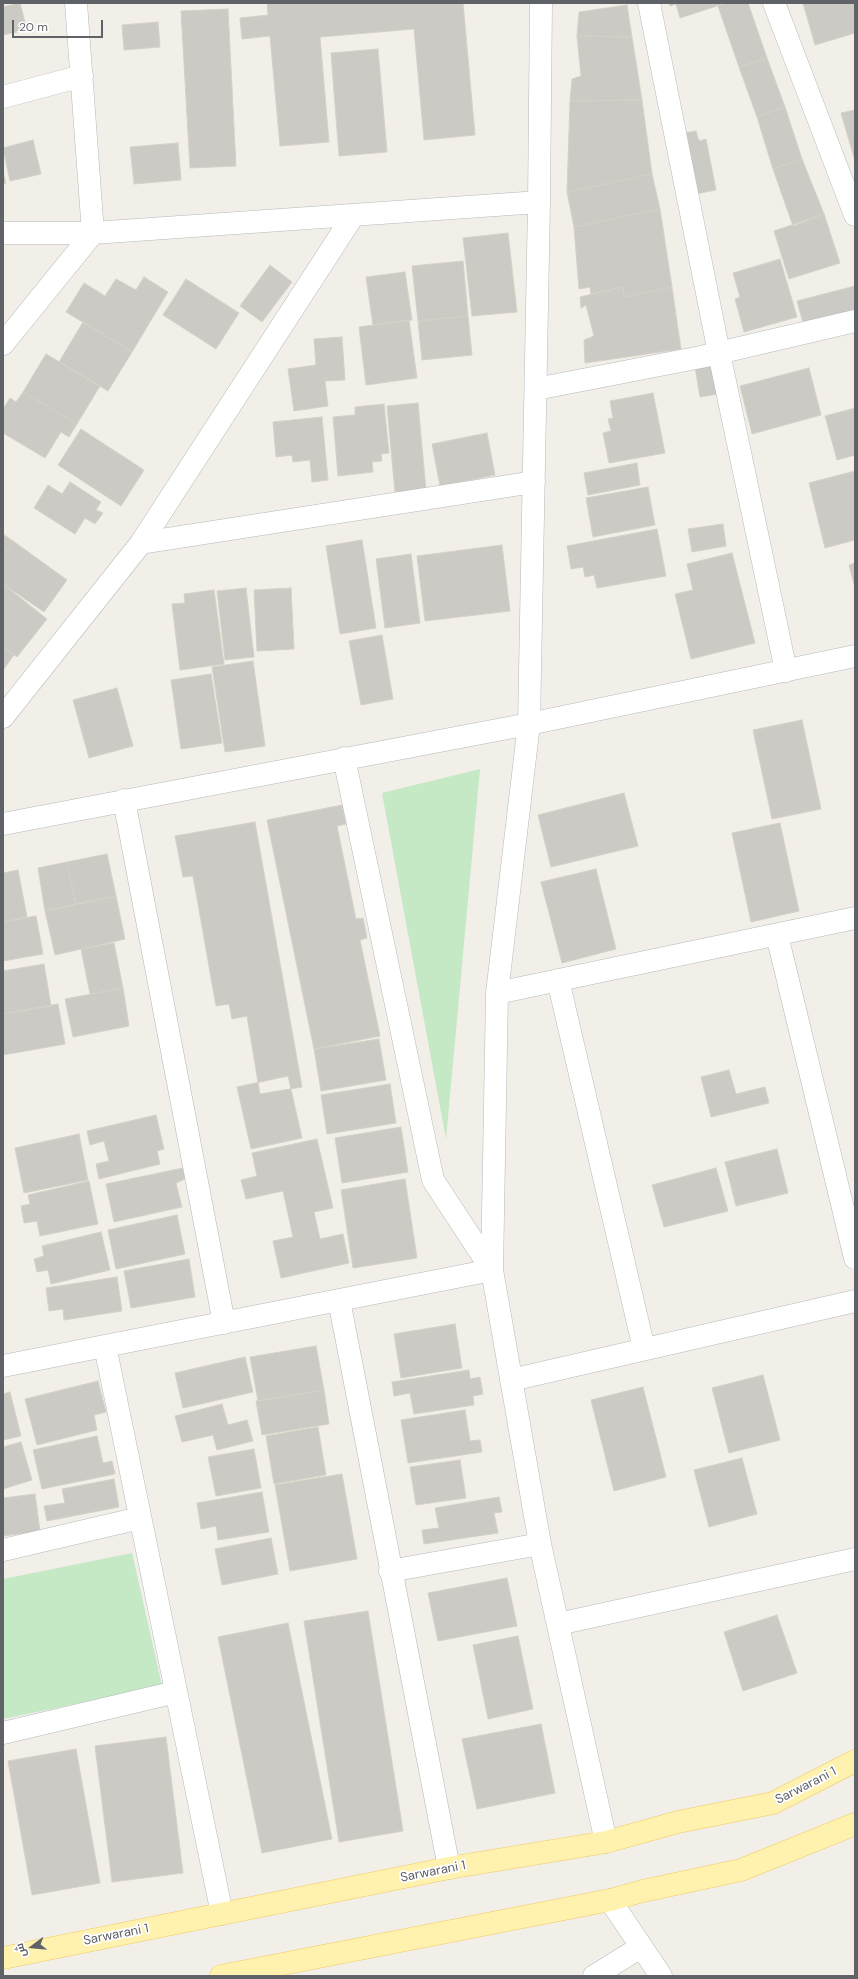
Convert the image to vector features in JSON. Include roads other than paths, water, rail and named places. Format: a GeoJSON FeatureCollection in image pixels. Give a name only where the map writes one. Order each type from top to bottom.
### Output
{"type":"FeatureCollection","features":[{"type":"Feature","properties":{"kind":"main road","name":"Sarwarani 1"},"geometry":{"type":"LineString","coordinates":[[3,1958],[449,1868],[606,1842],[678,1822],[773,1803],[855,1761]]}},
{"type":"Feature","properties":{"kind":"main road"},"geometry":{"type":"LineString","coordinates":[[221,1976],[610,1900],[643,1891],[741,1870],[855,1824]]}},
{"type":"Feature","properties":{"kind":"street"},"geometry":{"type":"LineString","coordinates":[[3,344],[93,234],[76,3]]}},
{"type":"Feature","properties":{"kind":"street"},"geometry":{"type":"LineString","coordinates":[[541,3],[536,389],[529,724],[498,993],[492,1270],[540,1544],[606,1842]]}},
{"type":"Feature","properties":{"kind":"street"},"geometry":{"type":"LineString","coordinates":[[649,3],[719,353],[786,671]]}},
{"type":"Feature","properties":{"kind":"street"},"geometry":{"type":"LineString","coordinates":[[774,3],[855,215]]}},
{"type":"Feature","properties":{"kind":"street"},"geometry":{"type":"LineString","coordinates":[[3,97],[82,76]]}},
{"type":"Feature","properties":{"kind":"street"},"geometry":{"type":"LineString","coordinates":[[3,233],[93,234],[539,202]]}},
{"type":"Feature","properties":{"kind":"street"},"geometry":{"type":"LineString","coordinates":[[3,717],[141,543],[353,216]]}},
{"type":"Feature","properties":{"kind":"street"},"geometry":{"type":"LineString","coordinates":[[536,389],[719,353],[855,321]]}},
{"type":"Feature","properties":{"kind":"street"},"geometry":{"type":"LineString","coordinates":[[141,543],[534,482]]}},
{"type":"Feature","properties":{"kind":"street"},"geometry":{"type":"LineString","coordinates":[[3,824],[529,724],[855,656]]}},
{"type":"Feature","properties":{"kind":"street"},"geometry":{"type":"LineString","coordinates":[[344,758],[433,1180],[492,1270]]}},
{"type":"Feature","properties":{"kind":"street"},"geometry":{"type":"LineString","coordinates":[[124,800],[224,1323]]}},
{"type":"Feature","properties":{"kind":"street"},"geometry":{"type":"LineString","coordinates":[[498,993],[855,918]]}},
{"type":"Feature","properties":{"kind":"street"},"geometry":{"type":"LineString","coordinates":[[777,935],[855,1258]]}},
{"type":"Feature","properties":{"kind":"street"},"geometry":{"type":"LineString","coordinates":[[558,980],[644,1349]]}},
{"type":"Feature","properties":{"kind":"street"},"geometry":{"type":"LineString","coordinates":[[3,1366],[492,1270]]}},
{"type":"Feature","properties":{"kind":"street"},"geometry":{"type":"LineString","coordinates":[[339,1300],[390,1570],[449,1868]]}},
{"type":"Feature","properties":{"kind":"street"},"geometry":{"type":"LineString","coordinates":[[511,1380],[855,1301]]}},
{"type":"Feature","properties":{"kind":"street"},"geometry":{"type":"LineString","coordinates":[[105,1346],[222,1914]]}},
{"type":"Feature","properties":{"kind":"street"},"geometry":{"type":"LineString","coordinates":[[3,1550],[140,1518]]}},
{"type":"Feature","properties":{"kind":"street"},"geometry":{"type":"LineString","coordinates":[[390,1570],[540,1544]]}},
{"type":"Feature","properties":{"kind":"street"},"geometry":{"type":"LineString","coordinates":[[558,1624],[855,1559]]}},
{"type":"Feature","properties":{"kind":"street"},"geometry":{"type":"LineString","coordinates":[[3,1733],[176,1692]]}},
{"type":"Feature","properties":{"kind":"street"},"geometry":{"type":"LineString","coordinates":[[610,1900],[661,1976]]}},
{"type":"Feature","properties":{"kind":"street"},"geometry":{"type":"LineString","coordinates":[[594,1976],[641,1947]]}}]}
